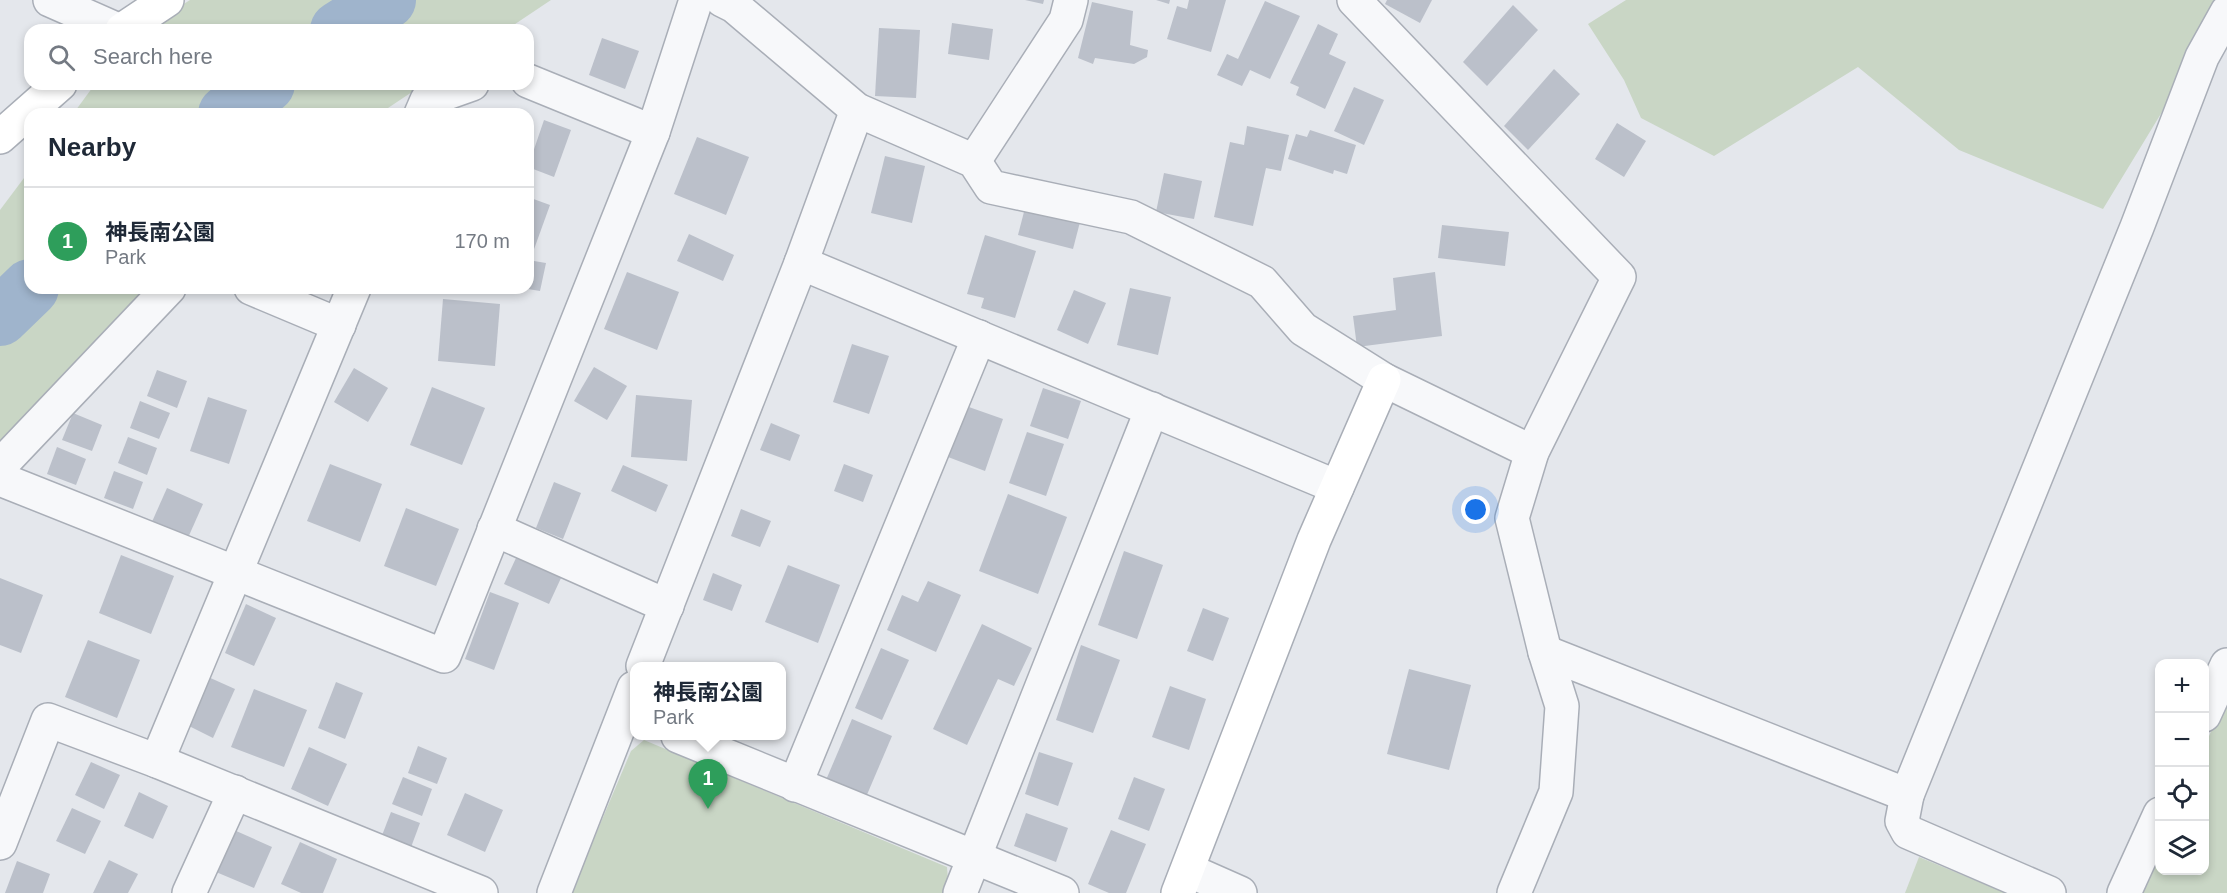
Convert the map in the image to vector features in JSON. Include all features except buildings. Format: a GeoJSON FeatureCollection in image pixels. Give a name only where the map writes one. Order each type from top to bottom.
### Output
{"type":"FeatureCollection","features":[{"type":"Feature","properties":{"kind":"street"},"geometry":{"type":"LineString","coordinates":[[51,0],[106,24]]}},
{"type":"Feature","properties":{"kind":"street"},"geometry":{"type":"LineString","coordinates":[[129,24],[167,0]]}},
{"type":"Feature","properties":{"kind":"street"},"geometry":{"type":"LineString","coordinates":[[0,479],[444,656],[653,132],[696,0]]}},
{"type":"Feature","properties":{"kind":"street"},"geometry":{"type":"LineString","coordinates":[[722,0],[734,6],[857,110],[974,161],[991,187],[1131,217],[1262,282],[1303,329],[1384,380],[1532,452]]}},
{"type":"Feature","properties":{"kind":"street"},"geometry":{"type":"LineString","coordinates":[[974,161],[1066,20],[1071,0]]}},
{"type":"Feature","properties":{"kind":"street"},"geometry":{"type":"LineString","coordinates":[[1354,0],[1619,277],[1532,452],[1512,518],[1545,652],[1562,706],[1556,792],[1514,893]]}},
{"type":"Feature","properties":{"kind":"street"},"geometry":{"type":"LineString","coordinates":[[2049,893],[1908,832],[1902,821],[1907,795],[2133,238],[2202,57],[2227,12]]}},
{"type":"Feature","properties":{"kind":"street"},"geometry":{"type":"LineString","coordinates":[[534,83],[653,132]]}},
{"type":"Feature","properties":{"kind":"street"},"geometry":{"type":"LineString","coordinates":[[33,108],[53,90]]}},
{"type":"Feature","properties":{"kind":"street"},"geometry":{"type":"LineString","coordinates":[[424,108],[427,100],[455,90]]}},
{"type":"Feature","properties":{"kind":"street"},"geometry":{"type":"LineString","coordinates":[[645,662],[801,263],[857,110]]}},
{"type":"Feature","properties":{"kind":"street"},"geometry":{"type":"LineString","coordinates":[[0,137],[24,116]]}},
{"type":"Feature","properties":{"kind":"street"},"geometry":{"type":"LineString","coordinates":[[801,263],[1337,487]]}},
{"type":"Feature","properties":{"kind":"street"},"geometry":{"type":"LineString","coordinates":[[0,465],[163,294]]}},
{"type":"Feature","properties":{"kind":"street"},"geometry":{"type":"LineString","coordinates":[[265,294],[339,325]]}},
{"type":"Feature","properties":{"kind":"street"},"geometry":{"type":"LineString","coordinates":[[157,761],[352,294]]}},
{"type":"Feature","properties":{"kind":"street"},"geometry":{"type":"LineString","coordinates":[[795,785],[979,337]]}},
{"type":"Feature","properties":{"kind":"street"},"geometry":{"type":"LineString","coordinates":[[1240,893],[1183,882],[1337,487],[1384,380]]}},
{"type":"Feature","properties":{"kind":"street"},"geometry":{"type":"LineString","coordinates":[[960,893],[1152,410]]}},
{"type":"Feature","properties":{"kind":"street"},"geometry":{"type":"LineString","coordinates":[[494,529],[667,606]]}},
{"type":"Feature","properties":{"kind":"street"},"geometry":{"type":"LineString","coordinates":[[1545,652],[1907,795]]}},
{"type":"Feature","properties":{"kind":"street"},"geometry":{"type":"LineString","coordinates":[[2206,713],[2227,665]]}},
{"type":"Feature","properties":{"kind":"street"},"geometry":{"type":"LineString","coordinates":[[554,893],[630,708]]}},
{"type":"Feature","properties":{"kind":"street"},"geometry":{"type":"LineString","coordinates":[[0,843],[8,799],[48,720],[235,792],[481,893]]}},
{"type":"Feature","properties":{"kind":"street"},"geometry":{"type":"LineString","coordinates":[[690,740],[1062,893]]}},
{"type":"Feature","properties":{"kind":"street"},"geometry":{"type":"LineString","coordinates":[[189,893],[235,792]]}},
{"type":"Feature","properties":{"kind":"street"},"geometry":{"type":"LineString","coordinates":[[2124,893],[2157,821]]}},
{"type":"Feature","properties":{"kind":"green space"},"geometry":{"type":"Polygon","coordinates":[[[190,0],[551,0],[515,24],[152,24],[190,0]]]}},
{"type":"Feature","properties":{"kind":"green space"},"geometry":{"type":"Polygon","coordinates":[[[1626,0],[2227,0],[2227,5],[2103,209],[1959,150],[1858,67],[1714,156],[1641,118],[1624,80],[1588,24],[1626,0]]]}},
{"type":"Feature","properties":{"kind":"green space"},"geometry":{"type":"Polygon","coordinates":[[[91,90],[415,90],[388,108],[77,108],[91,90]]]}},
{"type":"Feature","properties":{"kind":"green space"},"geometry":{"type":"Polygon","coordinates":[[[24,178],[24,294],[141,294],[0,455],[0,210],[24,178]]]}},
{"type":"Feature","properties":{"kind":"green space"},"geometry":{"type":"Polygon","coordinates":[[[2227,696],[2227,893],[2137,893],[2155,852],[2155,875],[2209,875],[2209,736],[2227,696]]]}},
{"type":"Feature","properties":{"kind":"green space"},"geometry":{"type":"Polygon","coordinates":[[[644,740],[947,867],[948,881],[944,893],[571,893],[631,751],[644,740]]]}},
{"type":"Feature","properties":{"kind":"green space"},"geometry":{"type":"Polygon","coordinates":[[[1919,857],[2006,893],[1905,893],[1919,857]]]}},
{"type":"Feature","properties":{"kind":"waterway"},"geometry":{"type":"LineString","coordinates":[[349,24],[387,0]]}},
{"type":"Feature","properties":{"kind":"waterway"},"geometry":{"type":"LineString","coordinates":[[235,108],[258,90]]}},
{"type":"Feature","properties":{"kind":"waterway"},"geometry":{"type":"LineString","coordinates":[[0,317],[24,294]]}},
{"type":"Feature","properties":{"kind":"place","name":"神長南公園"},"geometry":{"type":"Point","coordinates":[708,809]}}]}
